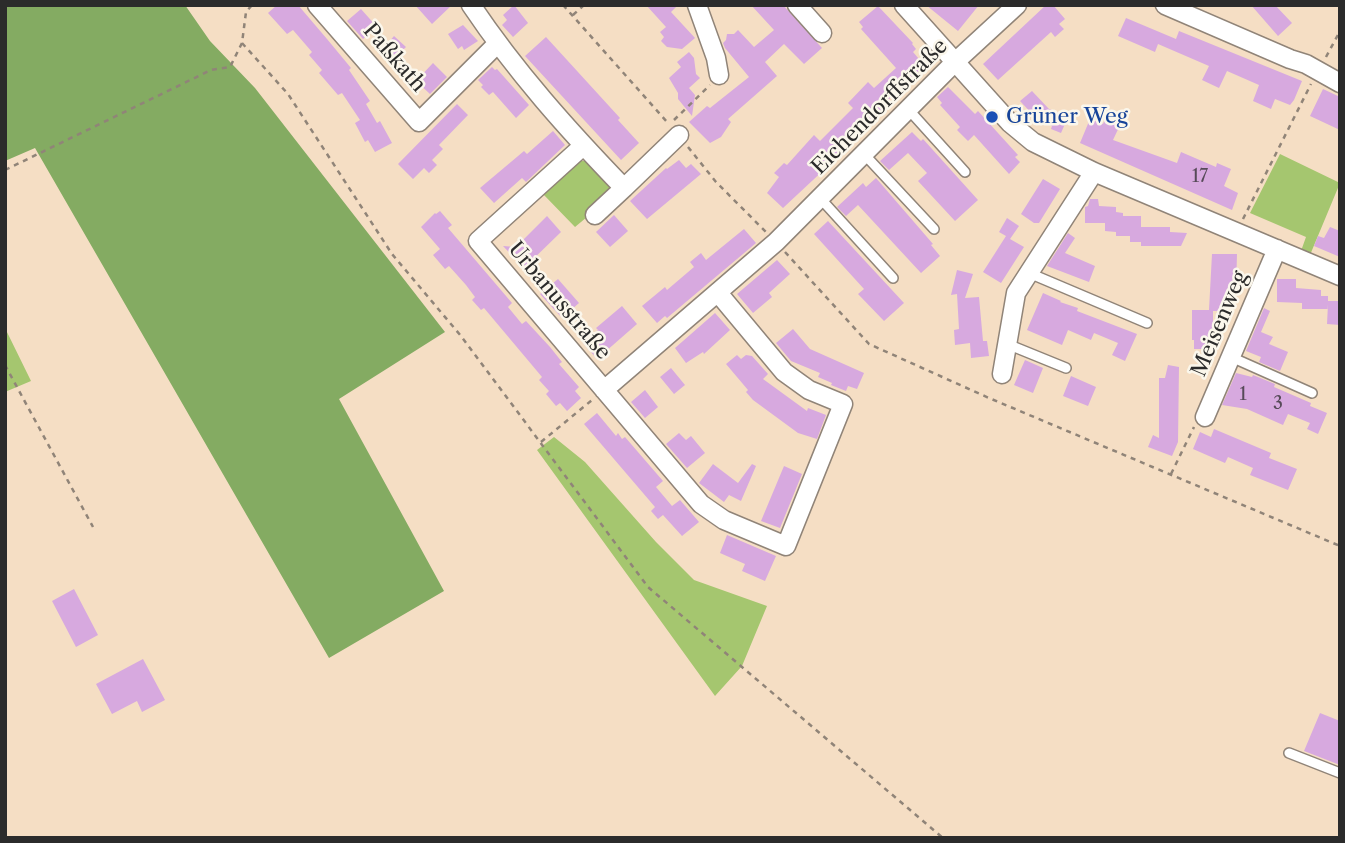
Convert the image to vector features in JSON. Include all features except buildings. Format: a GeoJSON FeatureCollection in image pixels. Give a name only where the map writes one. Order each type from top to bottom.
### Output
{"type":"FeatureCollection","features":[{"type":"Feature","properties":{"kind":"street","name":"Paßkath"},"geometry":{"type":"LineString","coordinates":[[317,5],[419,122],[497,44]]}},
{"type":"Feature","properties":{"kind":"street"},"geometry":{"type":"LineString","coordinates":[[471,5],[521,75],[624,188]]}},
{"type":"Feature","properties":{"kind":"street"},"geometry":{"type":"LineString","coordinates":[[697,5],[716,58],[719,75]]}},
{"type":"Feature","properties":{"kind":"street"},"geometry":{"type":"LineString","coordinates":[[797,5],[822,33]]}},
{"type":"Feature","properties":{"kind":"street"},"geometry":{"type":"LineString","coordinates":[[904,5],[1010,123],[1033,142],[1094,172],[1340,276]]}},
{"type":"Feature","properties":{"kind":"street","name":"Eichendorffstraße"},"geometry":{"type":"LineString","coordinates":[[776,242],[954,63],[1017,5]]}},
{"type":"Feature","properties":{"kind":"street"},"geometry":{"type":"LineString","coordinates":[[1165,5],[1306,64],[1340,83]]}},
{"type":"Feature","properties":{"kind":"street"},"geometry":{"type":"LineString","coordinates":[[595,215],[624,188],[674,130]]}},
{"type":"Feature","properties":{"kind":"street","name":"Urbanusstraße"},"geometry":{"type":"LineString","coordinates":[[583,146],[478,241],[701,504],[724,520],[786,546],[843,404],[809,390],[784,372],[719,294]]}},
{"type":"Feature","properties":{"kind":"street"},"geometry":{"type":"LineString","coordinates":[[1002,374],[1016,293],[1094,172]]}},
{"type":"Feature","properties":{"kind":"street","name":"Urbanusstraße"},"geometry":{"type":"LineString","coordinates":[[604,390],[719,294],[776,242]]}},
{"type":"Feature","properties":{"kind":"street","name":"Meisenweg"},"geometry":{"type":"LineString","coordinates":[[1205,417],[1277,249]]}},
{"type":"Feature","properties":{"kind":"lane"},"geometry":{"type":"LineString","coordinates":[[908,110],[965,172]]}},
{"type":"Feature","properties":{"kind":"lane"},"geometry":{"type":"LineString","coordinates":[[864,154],[934,229]]}},
{"type":"Feature","properties":{"kind":"lane"},"geometry":{"type":"LineString","coordinates":[[820,198],[894,278]]}},
{"type":"Feature","properties":{"kind":"lane"},"geometry":{"type":"LineString","coordinates":[[1030,273],[1147,323]]}},
{"type":"Feature","properties":{"kind":"lane"},"geometry":{"type":"LineString","coordinates":[[1007,344],[1066,368]]}},
{"type":"Feature","properties":{"kind":"lane"},"geometry":{"type":"LineString","coordinates":[[1231,357],[1312,393]]}},
{"type":"Feature","properties":{"kind":"lane"},"geometry":{"type":"LineString","coordinates":[[1289,752],[1340,773]]}},
{"type":"Feature","properties":{"kind":"path"},"geometry":{"type":"LineString","coordinates":[[5,170],[211,70],[230,67],[242,43],[246,12],[253,5]]}},
{"type":"Feature","properties":{"kind":"path"},"geometry":{"type":"LineString","coordinates":[[573,15],[584,5]]}},
{"type":"Feature","properties":{"kind":"path"},"geometry":{"type":"LineString","coordinates":[[1237,232],[1340,31]]}},
{"type":"Feature","properties":{"kind":"path"},"geometry":{"type":"LineString","coordinates":[[242,43],[288,94],[392,254],[461,336],[648,587],[943,838]]}},
{"type":"Feature","properties":{"kind":"path"},"geometry":{"type":"LineString","coordinates":[[674,130],[719,75]]}},
{"type":"Feature","properties":{"kind":"path"},"geometry":{"type":"LineString","coordinates":[[776,242],[869,344],[1340,546]]}},
{"type":"Feature","properties":{"kind":"path"},"geometry":{"type":"LineString","coordinates":[[5,365],[93,527]]}},
{"type":"Feature","properties":{"kind":"path"},"geometry":{"type":"LineString","coordinates":[[541,442],[604,390]]}},
{"type":"Feature","properties":{"kind":"path"},"geometry":{"type":"LineString","coordinates":[[1171,474],[1198,418],[1205,417]]}},
{"type":"Feature","properties":{"kind":"green space"},"geometry":{"type":"Polygon","coordinates":[[[5,5],[185,5],[210,41],[255,88],[445,332],[339,399],[444,591],[329,658],[35,148],[5,161],[5,5]]]}},
{"type":"Feature","properties":{"kind":"green space"},"geometry":{"type":"Polygon","coordinates":[[[1280,154],[1340,183],[1310,255],[1301,251],[1306,237],[1250,213],[1280,154]]]}},
{"type":"Feature","properties":{"kind":"green space"},"geometry":{"type":"Polygon","coordinates":[[[580,161],[592,161],[612,188],[605,202],[575,227],[543,194],[580,161]]]}},
{"type":"Feature","properties":{"kind":"green space"},"geometry":{"type":"Polygon","coordinates":[[[5,328],[31,381],[5,392],[5,328]]]}},
{"type":"Feature","properties":{"kind":"green space"},"geometry":{"type":"Polygon","coordinates":[[[554,437],[585,462],[656,542],[694,580],[767,606],[742,666],[715,696],[537,450],[554,437]]]}},
{"type":"Feature","properties":{"kind":"place","name":"Grüner Weg"},"geometry":{"type":"Point","coordinates":[992,117]}}]}
